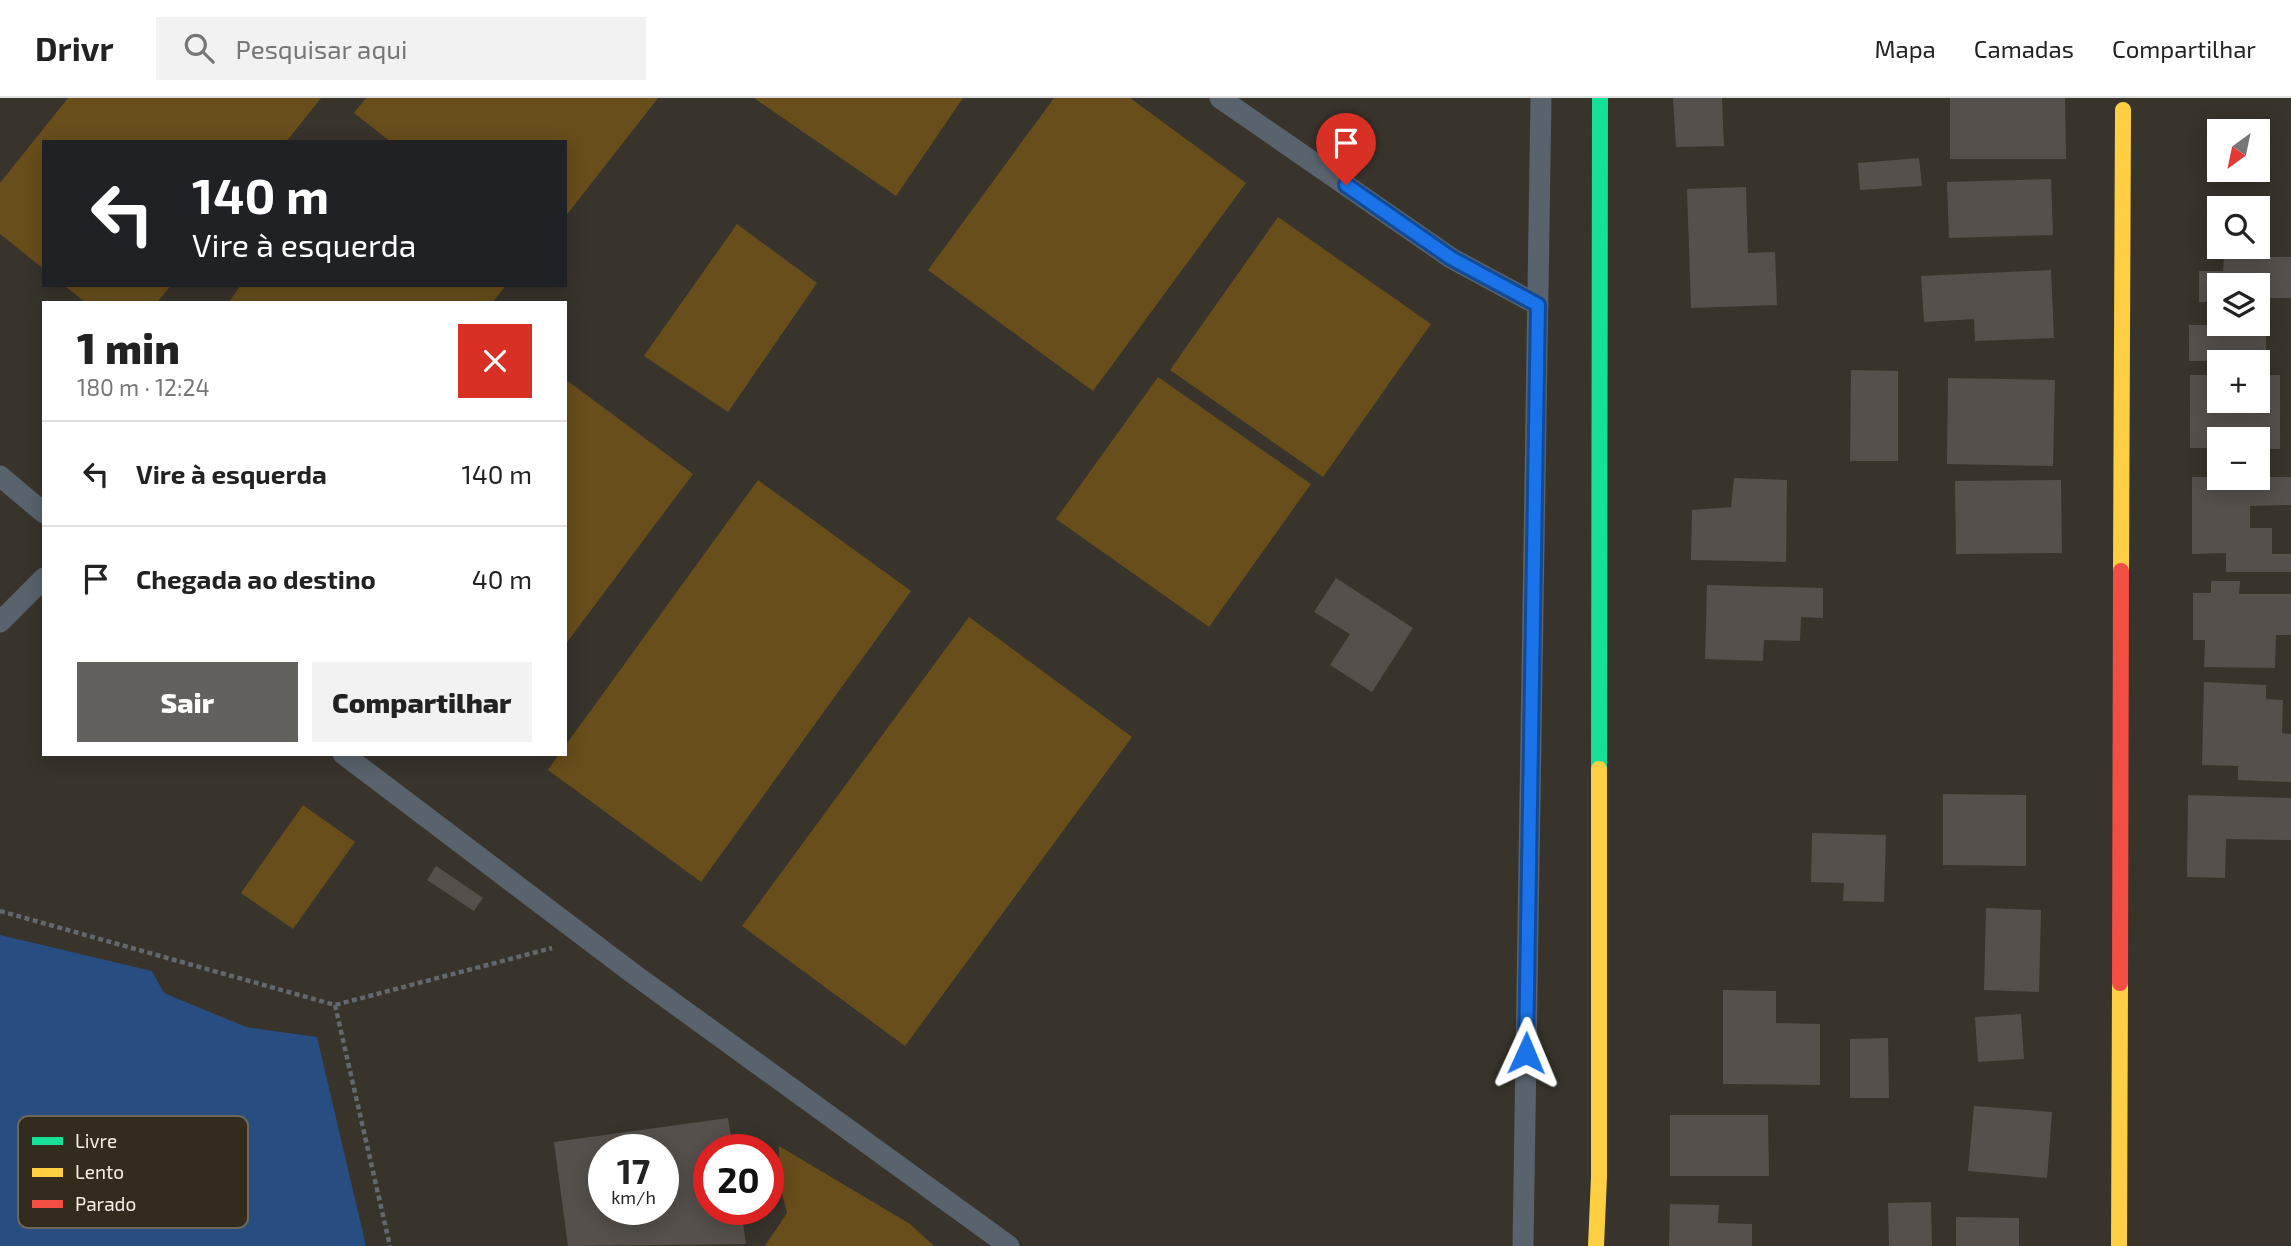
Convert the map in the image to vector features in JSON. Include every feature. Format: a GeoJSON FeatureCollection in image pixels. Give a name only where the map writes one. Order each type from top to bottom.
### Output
{"type":"FeatureCollection","features":[{"type":"Feature","properties":{"kind":"street"},"geometry":{"type":"LineString","coordinates":[[1596,1246],[1599,1149],[1600,98]]}},
{"type":"Feature","properties":{"kind":"street"},"geometry":{"type":"LineString","coordinates":[[2119,1246],[2123,110]]}},
{"type":"Feature","properties":{"kind":"lane"},"geometry":{"type":"LineString","coordinates":[[1220,98],[1451,258],[1538,305]]}},
{"type":"Feature","properties":{"kind":"lane"},"geometry":{"type":"LineString","coordinates":[[1523,1246],[1541,98]]}},
{"type":"Feature","properties":{"kind":"lane"},"geometry":{"type":"LineString","coordinates":[[0,476],[42,511]]}},
{"type":"Feature","properties":{"kind":"lane"},"geometry":{"type":"LineString","coordinates":[[0,622],[42,580]]}},
{"type":"Feature","properties":{"kind":"lane"},"geometry":{"type":"LineString","coordinates":[[346,756],[587,939],[1009,1246]]}},
{"type":"Feature","properties":{"kind":"path"},"geometry":{"type":"LineString","coordinates":[[0,911],[335,1005],[587,939]]}},
{"type":"Feature","properties":{"kind":"path"},"geometry":{"type":"LineString","coordinates":[[335,1005],[390,1246]]}},
{"type":"Feature","properties":{"kind":"shaded area"},"geometry":{"type":"Polygon","coordinates":[[[68,98],[321,98],[288,140],[42,140],[42,267],[0,234],[0,183],[68,98]]]}},
{"type":"Feature","properties":{"kind":"shaded area"},"geometry":{"type":"Polygon","coordinates":[[[366,98],[658,98],[567,214],[567,140],[388,140],[354,113],[366,98]]]}},
{"type":"Feature","properties":{"kind":"shaded area"},"geometry":{"type":"Polygon","coordinates":[[[754,98],[963,98],[896,196],[754,98]]]}},
{"type":"Feature","properties":{"kind":"shaded area"},"geometry":{"type":"Polygon","coordinates":[[[1054,98],[1130,98],[1246,183],[1093,391],[928,270],[1054,98]]]}},
{"type":"Feature","properties":{"kind":"shaded area"},"geometry":{"type":"Polygon","coordinates":[[[1278,217],[1431,324],[1323,477],[1170,370],[1278,217]]]}},
{"type":"Feature","properties":{"kind":"shaded area"},"geometry":{"type":"Polygon","coordinates":[[[737,224],[817,283],[728,412],[644,356],[737,224]]]}},
{"type":"Feature","properties":{"kind":"shaded area"},"geometry":{"type":"Polygon","coordinates":[[[66,287],[169,287],[159,301],[84,301],[66,287]]]}},
{"type":"Feature","properties":{"kind":"shaded area"},"geometry":{"type":"Polygon","coordinates":[[[240,287],[504,287],[494,301],[229,301],[240,287]]]}},
{"type":"Feature","properties":{"kind":"shaded area"},"geometry":{"type":"Polygon","coordinates":[[[1158,377],[1311,484],[1209,627],[1056,519],[1158,377]]]}},
{"type":"Feature","properties":{"kind":"shaded area"},"geometry":{"type":"Polygon","coordinates":[[[567,380],[693,474],[567,642],[567,380]]]}},
{"type":"Feature","properties":{"kind":"shaded area"},"geometry":{"type":"Polygon","coordinates":[[[758,480],[911,591],[701,882],[548,770],[558,756],[567,756],[567,743],[758,480]]]}},
{"type":"Feature","properties":{"kind":"shaded area"},"geometry":{"type":"Polygon","coordinates":[[[969,617],[1132,737],[905,1046],[742,926],[969,617]]]}},
{"type":"Feature","properties":{"kind":"shaded area"},"geometry":{"type":"Polygon","coordinates":[[[303,805],[355,842],[293,929],[241,893],[303,805]]]}},
{"type":"Feature","properties":{"kind":"shaded area"},"geometry":{"type":"Polygon","coordinates":[[[784,1149],[910,1224],[934,1246],[765,1246],[779,1225],[784,1225],[787,1213],[784,1201],[784,1149]]]}},
{"type":"Feature","properties":{"kind":"water"},"geometry":{"type":"Polygon","coordinates":[[[0,935],[152,971],[164,993],[246,1027],[317,1037],[366,1246],[0,1246],[0,935]]]}},
{"type":"Feature","properties":{"kind":"building"},"geometry":{"type":"Polygon","coordinates":[[[1673,98],[1722,98],[1724,146],[1676,147],[1673,98]]]}},
{"type":"Feature","properties":{"kind":"building"},"geometry":{"type":"Polygon","coordinates":[[[1950,98],[2065,98],[2066,159],[1950,159],[1950,98]]]}},
{"type":"Feature","properties":{"kind":"building"},"geometry":{"type":"Polygon","coordinates":[[[1919,158],[1922,186],[1860,190],[1858,163],[1919,158]]]}},
{"type":"Feature","properties":{"kind":"building"},"geometry":{"type":"Polygon","coordinates":[[[2051,179],[2053,235],[1949,238],[1947,182],[2051,179]]]}},
{"type":"Feature","properties":{"kind":"building"},"geometry":{"type":"Polygon","coordinates":[[[1746,187],[1748,253],[1775,252],[1777,305],[1691,308],[1687,189],[1746,187]]]}},
{"type":"Feature","properties":{"kind":"building"},"geometry":{"type":"Polygon","coordinates":[[[2291,257],[2291,298],[2270,298],[2270,273],[2207,273],[2207,302],[2199,302],[2199,271],[2223,271],[2224,259],[2291,257]]]}},
{"type":"Feature","properties":{"kind":"building"},"geometry":{"type":"Polygon","coordinates":[[[2051,270],[2054,338],[1975,341],[1974,319],[1924,322],[1921,276],[2051,270]]]}},
{"type":"Feature","properties":{"kind":"building"},"geometry":{"type":"Polygon","coordinates":[[[2189,325],[2207,325],[2207,336],[2266,336],[2266,350],[2207,350],[2207,361],[2189,361],[2189,325]]]}},
{"type":"Feature","properties":{"kind":"building"},"geometry":{"type":"Polygon","coordinates":[[[1851,370],[1898,371],[1898,461],[1850,461],[1851,370]]]}},
{"type":"Feature","properties":{"kind":"building"},"geometry":{"type":"Polygon","coordinates":[[[2190,375],[2207,375],[2207,413],[2270,413],[2270,375],[2280,375],[2280,449],[2270,449],[2270,427],[2207,427],[2207,448],[2190,448],[2190,375]]]}},
{"type":"Feature","properties":{"kind":"building"},"geometry":{"type":"Polygon","coordinates":[[[1948,378],[2055,380],[2053,466],[1947,464],[1948,378]]]}},
{"type":"Feature","properties":{"kind":"building"},"geometry":{"type":"Polygon","coordinates":[[[2192,477],[2207,477],[2207,490],[2270,490],[2270,477],[2291,477],[2291,505],[2250,506],[2250,528],[2272,528],[2272,554],[2291,554],[2291,572],[2226,572],[2226,553],[2192,554],[2192,477]]]}},
{"type":"Feature","properties":{"kind":"building"},"geometry":{"type":"Polygon","coordinates":[[[1734,478],[1787,480],[1786,562],[1691,560],[1692,510],[1731,507],[1734,478]]]}},
{"type":"Feature","properties":{"kind":"building"},"geometry":{"type":"Polygon","coordinates":[[[2061,480],[2062,553],[1956,554],[1955,481],[2061,480]]]}},
{"type":"Feature","properties":{"kind":"building"},"geometry":{"type":"Polygon","coordinates":[[[1336,578],[1413,628],[1372,692],[1330,665],[1350,634],[1314,612],[1336,578]]]}},
{"type":"Feature","properties":{"kind":"building"},"geometry":{"type":"Polygon","coordinates":[[[2211,581],[2240,581],[2239,594],[2291,594],[2291,635],[2276,635],[2275,668],[2204,667],[2205,640],[2193,640],[2193,593],[2211,593],[2211,581]]]}},
{"type":"Feature","properties":{"kind":"building"},"geometry":{"type":"Polygon","coordinates":[[[1707,585],[1823,588],[1823,618],[1801,617],[1800,641],[1764,640],[1763,661],[1705,659],[1707,585]]]}},
{"type":"Feature","properties":{"kind":"building"},"geometry":{"type":"Polygon","coordinates":[[[2204,682],[2266,685],[2266,699],[2283,700],[2282,733],[2291,734],[2291,782],[2238,780],[2238,766],[2202,765],[2204,682]]]}},
{"type":"Feature","properties":{"kind":"building"},"geometry":{"type":"Polygon","coordinates":[[[1943,794],[2026,795],[2026,866],[1943,865],[1943,794]]]}},
{"type":"Feature","properties":{"kind":"building"},"geometry":{"type":"Polygon","coordinates":[[[2188,795],[2291,798],[2291,840],[2226,839],[2225,878],[2187,877],[2188,795]]]}},
{"type":"Feature","properties":{"kind":"building"},"geometry":{"type":"Polygon","coordinates":[[[1812,833],[1886,835],[1884,902],[1843,901],[1844,883],[1811,882],[1812,833]]]}},
{"type":"Feature","properties":{"kind":"building"},"geometry":{"type":"Polygon","coordinates":[[[436,866],[483,898],[474,911],[427,880],[436,866]]]}},
{"type":"Feature","properties":{"kind":"building"},"geometry":{"type":"Polygon","coordinates":[[[1986,908],[2041,910],[2039,992],[1984,990],[1986,908]]]}},
{"type":"Feature","properties":{"kind":"building"},"geometry":{"type":"Polygon","coordinates":[[[1723,990],[1776,991],[1776,1023],[1820,1024],[1820,1085],[1723,1084],[1723,990]]]}},
{"type":"Feature","properties":{"kind":"building"},"geometry":{"type":"Polygon","coordinates":[[[2021,1014],[2024,1059],[1978,1062],[1975,1017],[2021,1014]]]}},
{"type":"Feature","properties":{"kind":"building"},"geometry":{"type":"Polygon","coordinates":[[[1888,1038],[1889,1098],[1850,1098],[1850,1039],[1888,1038]]]}},
{"type":"Feature","properties":{"kind":"building"},"geometry":{"type":"Polygon","coordinates":[[[1974,1106],[2052,1112],[2047,1178],[1968,1171],[1974,1106]]]}},
{"type":"Feature","properties":{"kind":"building"},"geometry":{"type":"Polygon","coordinates":[[[1670,1115],[1768,1115],[1769,1176],[1670,1176],[1670,1115]]]}},
{"type":"Feature","properties":{"kind":"building"},"geometry":{"type":"Polygon","coordinates":[[[728,1118],[730,1134],[693,1134],[693,1225],[743,1225],[746,1244],[568,1246],[554,1142],[588,1137],[588,1225],[679,1225],[679,1134],[612,1134],[728,1118]]]}},
{"type":"Feature","properties":{"kind":"building"},"geometry":{"type":"Polygon","coordinates":[[[1931,1202],[1932,1246],[1889,1246],[1888,1203],[1931,1202]]]}},
{"type":"Feature","properties":{"kind":"building"},"geometry":{"type":"Polygon","coordinates":[[[1670,1204],[1719,1205],[1718,1223],[1752,1224],[1752,1246],[1669,1246],[1670,1204]]]}},
{"type":"Feature","properties":{"kind":"building"},"geometry":{"type":"Polygon","coordinates":[[[1956,1217],[2019,1218],[2019,1246],[1956,1246],[1956,1217]]]}},
{"type":"Feature","properties":{"kind":"traffic: fast"},"geometry":{"type":"LineString","coordinates":[[1599,769],[1600,98]]}},
{"type":"Feature","properties":{"kind":"traffic: slow"},"geometry":{"type":"LineString","coordinates":[[2121,571],[2123,110]]}},
{"type":"Feature","properties":{"kind":"traffic: slow"},"geometry":{"type":"LineString","coordinates":[[1596,1246],[1599,1177],[1599,769]]}},
{"type":"Feature","properties":{"kind":"traffic: slow"},"geometry":{"type":"LineString","coordinates":[[2119,1246],[2120,983]]}},
{"type":"Feature","properties":{"kind":"traffic: jam"},"geometry":{"type":"LineString","coordinates":[[2120,983],[2121,571]]}},
{"type":"Feature","properties":{"kind":"route"},"geometry":{"type":"LineString","coordinates":[[1346,185],[1451,258],[1538,305],[1526,1053]]}}]}
